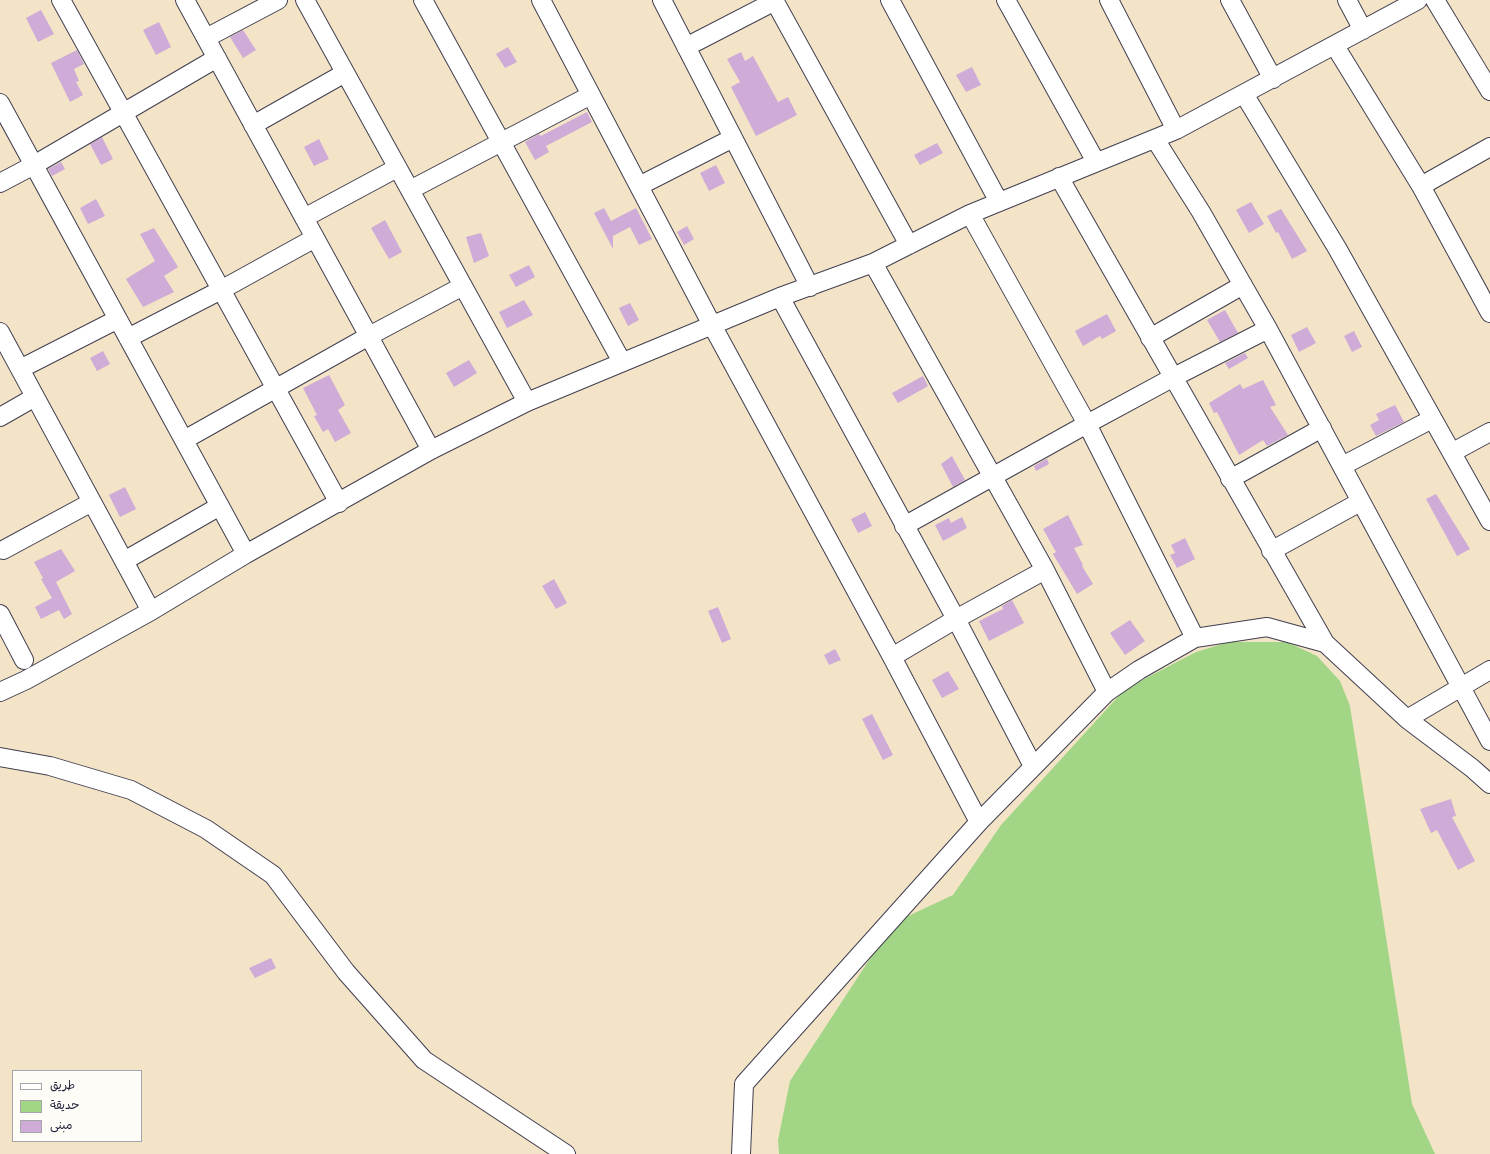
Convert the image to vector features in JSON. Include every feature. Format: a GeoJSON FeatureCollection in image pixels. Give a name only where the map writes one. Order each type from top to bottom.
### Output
{"type":"FeatureCollection","features":[{"type":"Feature","properties":{"kind":"street"},"geometry":{"type":"LineString","coordinates":[[61,0],[339,503]]}},
{"type":"Feature","properties":{"kind":"street"},"geometry":{"type":"LineString","coordinates":[[185,0],[432,450]]}},
{"type":"Feature","properties":{"kind":"street"},"geometry":{"type":"LineString","coordinates":[[206,38],[278,0]]}},
{"type":"Feature","properties":{"kind":"street"},"geometry":{"type":"LineString","coordinates":[[305,0],[527,402]]}},
{"type":"Feature","properties":{"kind":"street"},"geometry":{"type":"LineString","coordinates":[[423,0],[622,362]]}},
{"type":"Feature","properties":{"kind":"street"},"geometry":{"type":"LineString","coordinates":[[541,0],[712,325],[892,657],[979,822]]}},
{"type":"Feature","properties":{"kind":"street"},"geometry":{"type":"LineString","coordinates":[[662,0],[810,287]]}},
{"type":"Feature","properties":{"kind":"street"},"geometry":{"type":"LineString","coordinates":[[890,0],[999,202]]}},
{"type":"Feature","properties":{"kind":"street"},"geometry":{"type":"LineString","coordinates":[[1006,0],[1096,162]]}},
{"type":"Feature","properties":{"kind":"street"},"geometry":{"type":"LineString","coordinates":[[1109,0],[1176,130]]}},
{"type":"Feature","properties":{"kind":"street"},"geometry":{"type":"LineString","coordinates":[[1230,0],[1273,79]]}},
{"type":"Feature","properties":{"kind":"street"},"geometry":{"type":"LineString","coordinates":[[1347,0],[1363,30]]}},
{"type":"Feature","properties":{"kind":"street"},"geometry":{"type":"LineString","coordinates":[[0,692],[26,680],[151,611],[246,554],[432,450],[527,402],[780,297],[873,263],[970,214],[1176,130],[1335,46],[1418,0]]}},
{"type":"Feature","properties":{"kind":"street"},"geometry":{"type":"LineString","coordinates":[[1435,0],[1490,92]]}},
{"type":"Feature","properties":{"kind":"street"},"geometry":{"type":"LineString","coordinates":[[686,47],[774,1],[909,245]]}},
{"type":"Feature","properties":{"kind":"street"},"geometry":{"type":"LineString","coordinates":[[1335,46],[1420,186],[1490,313]]}},
{"type":"Feature","properties":{"kind":"street"},"geometry":{"type":"LineString","coordinates":[[0,183],[34,165],[217,58]]}},
{"type":"Feature","properties":{"kind":"street"},"geometry":{"type":"LineString","coordinates":[[253,125],[346,73]]}},
{"type":"Feature","properties":{"kind":"street"},"geometry":{"type":"LineString","coordinates":[[1244,94],[1337,248],[1432,419],[1453,452],[1490,521]]}},
{"type":"Feature","properties":{"kind":"street"},"geometry":{"type":"LineString","coordinates":[[410,190],[591,95]]}},
{"type":"Feature","properties":{"kind":"street"},"geometry":{"type":"LineString","coordinates":[[0,103],[246,554]]}},
{"type":"Feature","properties":{"kind":"street"},"geometry":{"type":"LineString","coordinates":[[639,186],[733,138]]}},
{"type":"Feature","properties":{"kind":"street"},"geometry":{"type":"LineString","coordinates":[[1155,139],[1201,212],[1268,329],[1490,741]]}},
{"type":"Feature","properties":{"kind":"street"},"geometry":{"type":"LineString","coordinates":[[1420,186],[1490,147]]}},
{"type":"Feature","properties":{"kind":"street"},"geometry":{"type":"LineString","coordinates":[[304,218],[397,168]]}},
{"type":"Feature","properties":{"kind":"street"},"geometry":{"type":"LineString","coordinates":[[1059,177],[1324,643],[1406,719],[1472,768],[1490,784]]}},
{"type":"Feature","properties":{"kind":"street"},"geometry":{"type":"LineString","coordinates":[[970,214],[1087,424],[1195,638]]}},
{"type":"Feature","properties":{"kind":"street"},"geometry":{"type":"LineString","coordinates":[[128,338],[221,290],[315,238]]}},
{"type":"Feature","properties":{"kind":"street"},"geometry":{"type":"LineString","coordinates":[[873,263],[1045,570],[1107,692]]}},
{"type":"Feature","properties":{"kind":"street"},"geometry":{"type":"LineString","coordinates":[[184,440],[369,336],[463,286]]}},
{"type":"Feature","properties":{"kind":"street"},"geometry":{"type":"LineString","coordinates":[[1150,338],[1243,286]]}},
{"type":"Feature","properties":{"kind":"street"},"geometry":{"type":"LineString","coordinates":[[780,297],[956,619],[1033,766]]}},
{"type":"Feature","properties":{"kind":"street"},"geometry":{"type":"LineString","coordinates":[[20,370],[118,319]]}},
{"type":"Feature","properties":{"kind":"street"},"geometry":{"type":"LineString","coordinates":[[904,526],[1087,424],[1172,378],[1268,329]]}},
{"type":"Feature","properties":{"kind":"street"},"geometry":{"type":"LineString","coordinates":[[0,332],[151,611]]}},
{"type":"Feature","properties":{"kind":"street"},"geometry":{"type":"LineString","coordinates":[[0,416],[35,397]]}},
{"type":"Feature","properties":{"kind":"street"},"geometry":{"type":"LineString","coordinates":[[1342,466],[1432,419]]}},
{"type":"Feature","properties":{"kind":"street"},"geometry":{"type":"LineString","coordinates":[[1230,479],[1322,428]]}},
{"type":"Feature","properties":{"kind":"street"},"geometry":{"type":"LineString","coordinates":[[1453,452],[1490,432]]}},
{"type":"Feature","properties":{"kind":"street"},"geometry":{"type":"LineString","coordinates":[[3,550],[92,502]]}},
{"type":"Feature","properties":{"kind":"street"},"geometry":{"type":"LineString","coordinates":[[1271,551],[1360,502]]}},
{"type":"Feature","properties":{"kind":"street"},"geometry":{"type":"LineString","coordinates":[[124,561],[220,506]]}},
{"type":"Feature","properties":{"kind":"street"},"geometry":{"type":"LineString","coordinates":[[892,657],[956,619],[1045,570]]}},
{"type":"Feature","properties":{"kind":"street"},"geometry":{"type":"LineString","coordinates":[[0,614],[24,660]]}},
{"type":"Feature","properties":{"kind":"street"},"geometry":{"type":"LineString","coordinates":[[741,1154],[744,1084],[979,822],[1107,692],[1139,670],[1195,638],[1267,627],[1324,643]]}},
{"type":"Feature","properties":{"kind":"street"},"geometry":{"type":"LineString","coordinates":[[1406,719],[1490,670]]}},
{"type":"Feature","properties":{"kind":"street"},"geometry":{"type":"LineString","coordinates":[[0,757],[50,766],[131,790],[206,829],[274,874],[346,972],[424,1060],[566,1154]]}},
{"type":"Feature","properties":{"kind":"green space"},"geometry":{"type":"Polygon","coordinates":[[[1229,642],[1287,642],[1317,656],[1340,681],[1350,706],[1412,1104],[1435,1154],[779,1154],[778,1140],[790,1081],[873,954],[904,918],[953,895],[1001,825],[1125,689],[1196,652],[1229,642]]]}},
{"type":"Feature","properties":{"kind":"building"},"geometry":{"type":"Polygon","coordinates":[[[41,10],[54,34],[38,42],[26,18],[41,10]]]}},
{"type":"Feature","properties":{"kind":"building"},"geometry":{"type":"Polygon","coordinates":[[[159,22],[171,47],[156,55],[143,30],[159,22]]]}},
{"type":"Feature","properties":{"kind":"building"},"geometry":{"type":"Polygon","coordinates":[[[243,30],[256,50],[243,58],[230,37],[243,30]]]}},
{"type":"Feature","properties":{"kind":"building"},"geometry":{"type":"Polygon","coordinates":[[[508,47],[517,62],[505,68],[496,54],[508,47]]]}},
{"type":"Feature","properties":{"kind":"building"},"geometry":{"type":"Polygon","coordinates":[[[77,50],[84,64],[74,69],[79,81],[76,82],[83,95],[70,102],[51,63],[77,50]]]}},
{"type":"Feature","properties":{"kind":"building"},"geometry":{"type":"Polygon","coordinates":[[[741,52],[745,61],[753,56],[778,102],[788,97],[797,115],[756,136],[731,87],[740,82],[727,59],[741,52]]]}},
{"type":"Feature","properties":{"kind":"building"},"geometry":{"type":"Polygon","coordinates":[[[972,67],[981,85],[966,92],[956,75],[972,67]]]}},
{"type":"Feature","properties":{"kind":"building"},"geometry":{"type":"Polygon","coordinates":[[[587,112],[592,122],[546,146],[549,152],[535,160],[525,142],[539,134],[541,136],[587,112]]]}},
{"type":"Feature","properties":{"kind":"building"},"geometry":{"type":"Polygon","coordinates":[[[102,137],[113,159],[101,165],[90,144],[102,137]]]}},
{"type":"Feature","properties":{"kind":"building"},"geometry":{"type":"Polygon","coordinates":[[[319,139],[329,159],[314,166],[304,147],[319,139]]]}},
{"type":"Feature","properties":{"kind":"building"},"geometry":{"type":"Polygon","coordinates":[[[937,143],[943,153],[920,165],[914,155],[937,143]]]}},
{"type":"Feature","properties":{"kind":"building"},"geometry":{"type":"Polygon","coordinates":[[[61,162],[65,169],[52,176],[48,169],[61,162]]]}},
{"type":"Feature","properties":{"kind":"building"},"geometry":{"type":"Polygon","coordinates":[[[716,165],[725,183],[709,191],[700,173],[716,165]]]}},
{"type":"Feature","properties":{"kind":"building"},"geometry":{"type":"Polygon","coordinates":[[[96,199],[105,216],[88,224],[80,208],[96,199]]]}},
{"type":"Feature","properties":{"kind":"building"},"geometry":{"type":"Polygon","coordinates":[[[1251,202],[1264,224],[1249,233],[1236,210],[1251,202]]]}},
{"type":"Feature","properties":{"kind":"building"},"geometry":{"type":"Polygon","coordinates":[[[604,208],[611,221],[636,208],[652,239],[639,245],[630,227],[613,236],[613,249],[594,213],[604,208]]]}},
{"type":"Feature","properties":{"kind":"building"},"geometry":{"type":"Polygon","coordinates":[[[1281,209],[1307,251],[1292,259],[1278,232],[1276,233],[1267,216],[1281,209]]]}},
{"type":"Feature","properties":{"kind":"building"},"geometry":{"type":"Polygon","coordinates":[[[385,220],[402,252],[389,259],[371,228],[385,220]]]}},
{"type":"Feature","properties":{"kind":"building"},"geometry":{"type":"Polygon","coordinates":[[[687,226],[694,239],[684,245],[677,232],[687,226]]]}},
{"type":"Feature","properties":{"kind":"building"},"geometry":{"type":"Polygon","coordinates":[[[154,228],[178,267],[164,276],[174,292],[143,307],[126,279],[155,261],[140,234],[154,228]]]}},
{"type":"Feature","properties":{"kind":"building"},"geometry":{"type":"Polygon","coordinates":[[[481,233],[489,256],[474,263],[466,237],[481,233]]]}},
{"type":"Feature","properties":{"kind":"building"},"geometry":{"type":"Polygon","coordinates":[[[529,265],[535,277],[516,287],[509,275],[529,265]]]}},
{"type":"Feature","properties":{"kind":"building"},"geometry":{"type":"Polygon","coordinates":[[[524,300],[533,315],[507,328],[499,312],[524,300]]]}},
{"type":"Feature","properties":{"kind":"building"},"geometry":{"type":"Polygon","coordinates":[[[630,303],[639,320],[628,326],[619,308],[630,303]]]}},
{"type":"Feature","properties":{"kind":"building"},"geometry":{"type":"Polygon","coordinates":[[[1225,310],[1238,333],[1220,342],[1207,320],[1225,310]]]}},
{"type":"Feature","properties":{"kind":"building"},"geometry":{"type":"Polygon","coordinates":[[[1107,314],[1116,331],[1102,339],[1100,336],[1083,346],[1075,331],[1107,314]]]}},
{"type":"Feature","properties":{"kind":"building"},"geometry":{"type":"Polygon","coordinates":[[[1307,327],[1316,343],[1299,352],[1291,335],[1307,327]]]}},
{"type":"Feature","properties":{"kind":"building"},"geometry":{"type":"Polygon","coordinates":[[[1354,331],[1362,347],[1352,352],[1344,336],[1354,331]]]}},
{"type":"Feature","properties":{"kind":"building"},"geometry":{"type":"Polygon","coordinates":[[[103,351],[110,364],[97,371],[90,358],[103,351]]]}},
{"type":"Feature","properties":{"kind":"building"},"geometry":{"type":"Polygon","coordinates":[[[1245,353],[1248,358],[1229,369],[1225,363],[1245,353]]]}},
{"type":"Feature","properties":{"kind":"building"},"geometry":{"type":"Polygon","coordinates":[[[469,360],[477,373],[454,387],[446,373],[469,360]]]}},
{"type":"Feature","properties":{"kind":"building"},"geometry":{"type":"Polygon","coordinates":[[[329,375],[345,405],[338,410],[351,433],[335,442],[328,429],[323,432],[314,416],[317,415],[303,388],[329,375]]]}},
{"type":"Feature","properties":{"kind":"building"},"geometry":{"type":"Polygon","coordinates":[[[923,376],[928,386],[898,403],[892,393],[923,376]]]}},
{"type":"Feature","properties":{"kind":"building"},"geometry":{"type":"Polygon","coordinates":[[[1263,380],[1276,405],[1270,407],[1288,435],[1267,446],[1263,440],[1239,455],[1217,412],[1214,413],[1209,403],[1240,384],[1243,389],[1263,380]]]}},
{"type":"Feature","properties":{"kind":"building"},"geometry":{"type":"Polygon","coordinates":[[[1395,405],[1404,422],[1376,436],[1370,425],[1379,420],[1376,414],[1395,405]]]}},
{"type":"Feature","properties":{"kind":"building"},"geometry":{"type":"Polygon","coordinates":[[[1059,452],[1047,459],[1049,464],[1036,471],[1034,466],[1059,452]]]}},
{"type":"Feature","properties":{"kind":"building"},"geometry":{"type":"Polygon","coordinates":[[[952,456],[965,480],[953,487],[941,464],[952,456]]]}},
{"type":"Feature","properties":{"kind":"building"},"geometry":{"type":"Polygon","coordinates":[[[125,487],[136,509],[120,517],[109,495],[125,487]]]}},
{"type":"Feature","properties":{"kind":"building"},"geometry":{"type":"Polygon","coordinates":[[[1436,494],[1470,549],[1457,556],[1426,499],[1436,494]]]}},
{"type":"Feature","properties":{"kind":"building"},"geometry":{"type":"Polygon","coordinates":[[[865,512],[872,526],[858,533],[851,519],[865,512]]]}},
{"type":"Feature","properties":{"kind":"building"},"geometry":{"type":"Polygon","coordinates":[[[1068,515],[1083,545],[1074,548],[1083,565],[1082,566],[1093,584],[1077,594],[1053,554],[1056,552],[1043,529],[1068,515]]]}},
{"type":"Feature","properties":{"kind":"building"},"geometry":{"type":"Polygon","coordinates":[[[962,517],[967,528],[943,541],[935,525],[949,518],[951,523],[962,517]]]}},
{"type":"Feature","properties":{"kind":"building"},"geometry":{"type":"Polygon","coordinates":[[[1185,538],[1195,559],[1177,568],[1170,555],[1175,553],[1171,545],[1185,538]]]}},
{"type":"Feature","properties":{"kind":"building"},"geometry":{"type":"Polygon","coordinates":[[[61,549],[75,571],[56,582],[72,614],[64,619],[59,610],[41,619],[35,607],[52,598],[41,579],[43,578],[34,562],[61,549]]]}},
{"type":"Feature","properties":{"kind":"building"},"geometry":{"type":"Polygon","coordinates":[[[554,579],[567,603],[556,609],[542,586],[554,579]]]}},
{"type":"Feature","properties":{"kind":"building"},"geometry":{"type":"Polygon","coordinates":[[[1012,600],[1024,623],[989,641],[979,621],[1003,609],[1002,606],[1012,600]]]}},
{"type":"Feature","properties":{"kind":"building"},"geometry":{"type":"Polygon","coordinates":[[[718,607],[731,639],[722,643],[708,611],[718,607]]]}},
{"type":"Feature","properties":{"kind":"building"},"geometry":{"type":"Polygon","coordinates":[[[1130,620],[1145,641],[1125,655],[1110,633],[1130,620]]]}},
{"type":"Feature","properties":{"kind":"building"},"geometry":{"type":"Polygon","coordinates":[[[835,649],[841,660],[829,665],[824,655],[835,649]]]}},
{"type":"Feature","properties":{"kind":"building"},"geometry":{"type":"Polygon","coordinates":[[[948,671],[959,689],[942,698],[932,680],[948,671]]]}},
{"type":"Feature","properties":{"kind":"building"},"geometry":{"type":"Polygon","coordinates":[[[872,714],[893,755],[883,760],[862,719],[872,714]]]}},
{"type":"Feature","properties":{"kind":"building"},"geometry":{"type":"Polygon","coordinates":[[[1451,799],[1456,816],[1452,817],[1475,861],[1458,870],[1437,830],[1431,833],[1420,809],[1451,799]]]}},
{"type":"Feature","properties":{"kind":"building"},"geometry":{"type":"Polygon","coordinates":[[[271,958],[276,968],[255,978],[249,968],[271,958]]]}}]}
